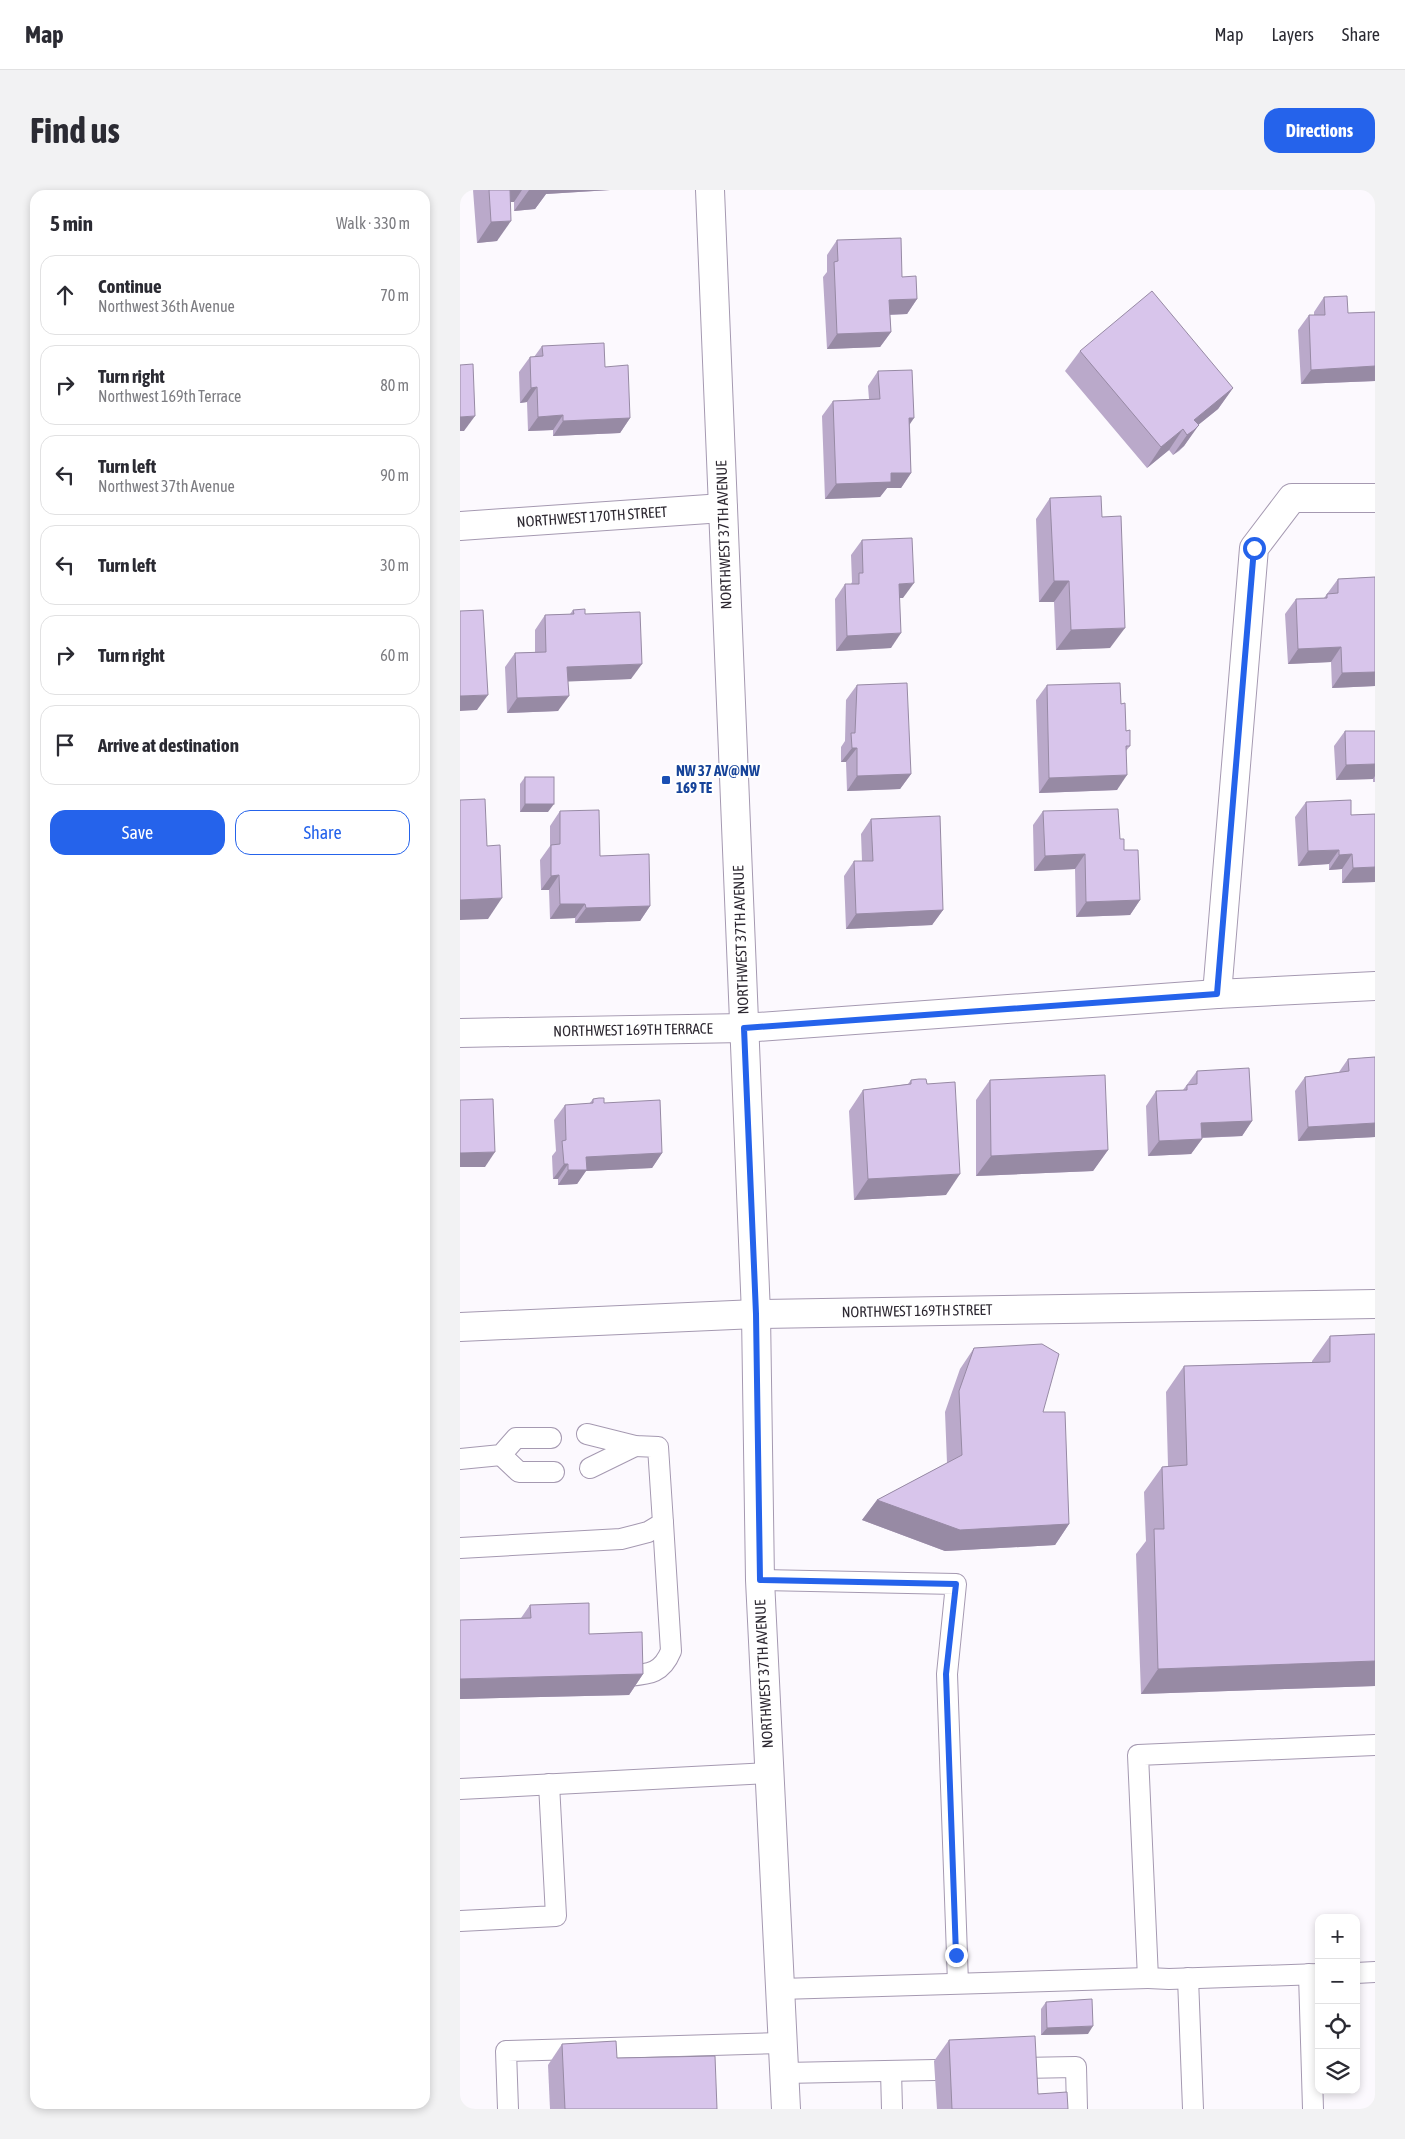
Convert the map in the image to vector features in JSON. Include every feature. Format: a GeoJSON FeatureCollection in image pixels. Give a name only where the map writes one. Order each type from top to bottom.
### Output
{"type":"FeatureCollection","features":[{"type":"Feature","properties":{"kind":"street","name":"NORTHWEST 37TH AVENUE"},"geometry":{"type":"LineString","coordinates":[[710,190],[756,1314],[760,1580],[786,2109]]}},
{"type":"Feature","properties":{"kind":"street"},"geometry":{"type":"LineString","coordinates":[[1217,994],[1254,548],[1292,498],[1375,498]]}},
{"type":"Feature","properties":{"kind":"street","name":"NORTHWEST 170TH STREET"},"geometry":{"type":"LineString","coordinates":[[460,526],[723,508]]}},
{"type":"Feature","properties":{"kind":"street","name":"NORTHWEST 169TH TERRACE"},"geometry":{"type":"LineString","coordinates":[[460,1033],[744,1028],[1217,994],[1375,986]]}},
{"type":"Feature","properties":{"kind":"street","name":"NORTHWEST 169TH STREET"},"geometry":{"type":"LineString","coordinates":[[460,1327],[756,1314],[1375,1304]]}},
{"type":"Feature","properties":{"kind":"lane"},"geometry":{"type":"LineString","coordinates":[[587,1434],[635,1446],[658,1447],[671,1651],[660,1669],[645,1674],[628,1676]]}},
{"type":"Feature","properties":{"kind":"lane"},"geometry":{"type":"LineString","coordinates":[[460,1459],[501,1455],[516,1438],[551,1438]]}},
{"type":"Feature","properties":{"kind":"lane"},"geometry":{"type":"LineString","coordinates":[[590,1468],[635,1446]]}},
{"type":"Feature","properties":{"kind":"lane"},"geometry":{"type":"LineString","coordinates":[[501,1455],[519,1472],[554,1472]]}},
{"type":"Feature","properties":{"kind":"lane"},"geometry":{"type":"LineString","coordinates":[[460,1548],[621,1539],[648,1532],[663,1523]]}},
{"type":"Feature","properties":{"kind":"lane"},"geometry":{"type":"LineString","coordinates":[[760,1580],[956,1584],[946,1674],[958,1983]]}},
{"type":"Feature","properties":{"kind":"lane"},"geometry":{"type":"LineString","coordinates":[[1148,1978],[1138,1755],[1375,1745]]}},
{"type":"Feature","properties":{"kind":"lane"},"geometry":{"type":"LineString","coordinates":[[460,1789],[769,1773]]}},
{"type":"Feature","properties":{"kind":"lane"},"geometry":{"type":"LineString","coordinates":[[460,1921],[556,1916],[549,1784]]}},
{"type":"Feature","properties":{"kind":"lane"},"geometry":{"type":"LineString","coordinates":[[1360,1973],[1375,1972]]}},
{"type":"Feature","properties":{"kind":"lane"},"geometry":{"type":"LineString","coordinates":[[780,1989],[1314,1974],[1313,2109]]}},
{"type":"Feature","properties":{"kind":"lane"},"geometry":{"type":"LineString","coordinates":[[1188,1978],[1193,2109]]}},
{"type":"Feature","properties":{"kind":"lane"},"geometry":{"type":"LineString","coordinates":[[508,2109],[506,2051],[641,2055],[783,2043]]}},
{"type":"Feature","properties":{"kind":"lane"},"geometry":{"type":"LineString","coordinates":[[1021,2068],[1076,2067],[1077,2109]]}},
{"type":"Feature","properties":{"kind":"lane"},"geometry":{"type":"LineString","coordinates":[[784,2073],[935,2070]]}},
{"type":"Feature","properties":{"kind":"lane"},"geometry":{"type":"LineString","coordinates":[[892,2071],[892,2109]]}},
{"type":"Feature","properties":{"kind":"building"},"geometry":{"type":"Polygon","coordinates":[[[489,190],[510,190],[511,221],[491,222],[489,190]]]}},
{"type":"Feature","properties":{"kind":"building"},"geometry":{"type":"Polygon","coordinates":[[[901,238],[902,277],[916,276],[917,299],[889,300],[891,332],[837,334],[834,262],[838,261],[837,240],[901,238]]]}},
{"type":"Feature","properties":{"kind":"building"},"geometry":{"type":"Polygon","coordinates":[[[1152,291],[1233,388],[1194,420],[1199,425],[1194,430],[1187,435],[1183,429],[1161,447],[1080,351],[1152,291]]]}},
{"type":"Feature","properties":{"kind":"building"},"geometry":{"type":"Polygon","coordinates":[[[1347,296],[1348,313],[1375,312],[1375,366],[1311,370],[1309,315],[1325,315],[1324,297],[1347,296]]]}},
{"type":"Feature","properties":{"kind":"building"},"geometry":{"type":"Polygon","coordinates":[[[604,343],[605,367],[628,365],[630,418],[563,421],[563,415],[538,417],[537,387],[531,388],[530,357],[543,356],[542,346],[604,343]]]}},
{"type":"Feature","properties":{"kind":"building"},"geometry":{"type":"Polygon","coordinates":[[[473,364],[475,416],[460,417],[460,365],[473,364]]]}},
{"type":"Feature","properties":{"kind":"building"},"geometry":{"type":"Polygon","coordinates":[[[912,370],[914,418],[909,418],[911,473],[891,473],[891,482],[836,484],[833,401],[880,399],[878,371],[912,370]]]}},
{"type":"Feature","properties":{"kind":"building"},"geometry":{"type":"Polygon","coordinates":[[[1101,496],[1102,517],[1121,516],[1125,628],[1071,630],[1069,581],[1054,581],[1050,498],[1101,496]]]}},
{"type":"Feature","properties":{"kind":"building"},"geometry":{"type":"Polygon","coordinates":[[[912,538],[914,583],[899,584],[901,633],[847,636],[845,584],[859,584],[859,573],[863,573],[862,540],[912,538]]]}},
{"type":"Feature","properties":{"kind":"building"},"geometry":{"type":"Polygon","coordinates":[[[1375,577],[1375,672],[1342,673],[1341,647],[1298,649],[1296,599],[1327,598],[1327,594],[1338,593],[1338,579],[1375,577]]]}},
{"type":"Feature","properties":{"kind":"building"},"geometry":{"type":"Polygon","coordinates":[[[585,609],[585,614],[640,612],[642,664],[567,667],[569,696],[517,698],[515,653],[546,652],[545,615],[574,614],[573,610],[585,609]]]}},
{"type":"Feature","properties":{"kind":"building"},"geometry":{"type":"Polygon","coordinates":[[[483,610],[488,695],[460,696],[460,611],[483,610]]]}},
{"type":"Feature","properties":{"kind":"building"},"geometry":{"type":"Polygon","coordinates":[[[907,683],[911,774],[857,776],[857,748],[852,748],[851,733],[855,733],[857,685],[907,683]]]}},
{"type":"Feature","properties":{"kind":"building"},"geometry":{"type":"Polygon","coordinates":[[[1120,683],[1121,704],[1125,703],[1126,731],[1130,730],[1130,746],[1126,746],[1127,775],[1049,778],[1047,685],[1120,683]]]}},
{"type":"Feature","properties":{"kind":"building"},"geometry":{"type":"Polygon","coordinates":[[[1345,731],[1375,731],[1375,764],[1346,765],[1345,731]]]}},
{"type":"Feature","properties":{"kind":"building"},"geometry":{"type":"Polygon","coordinates":[[[525,777],[554,777],[554,804],[525,804],[525,777]]]}},
{"type":"Feature","properties":{"kind":"building"},"geometry":{"type":"Polygon","coordinates":[[[485,799],[487,846],[500,845],[502,898],[460,900],[460,800],[485,799]]]}},
{"type":"Feature","properties":{"kind":"building"},"geometry":{"type":"Polygon","coordinates":[[[1351,800],[1351,815],[1375,814],[1375,867],[1353,868],[1352,854],[1339,855],[1339,850],[1308,851],[1306,802],[1351,800]]]}},
{"type":"Feature","properties":{"kind":"building"},"geometry":{"type":"Polygon","coordinates":[[[1118,809],[1120,839],[1124,839],[1124,850],[1138,850],[1140,900],[1086,902],[1085,854],[1045,856],[1043,811],[1118,809]]]}},
{"type":"Feature","properties":{"kind":"building"},"geometry":{"type":"Polygon","coordinates":[[[599,810],[600,856],[649,854],[650,906],[586,908],[585,904],[560,904],[559,875],[551,876],[551,845],[560,844],[560,811],[599,810]]]}},
{"type":"Feature","properties":{"kind":"building"},"geometry":{"type":"Polygon","coordinates":[[[940,816],[943,910],[856,914],[854,861],[873,861],[871,819],[940,816]]]}},
{"type":"Feature","properties":{"kind":"building"},"geometry":{"type":"Polygon","coordinates":[[[1375,1057],[1375,1123],[1308,1127],[1305,1077],[1349,1071],[1348,1059],[1375,1057]]]}},
{"type":"Feature","properties":{"kind":"building"},"geometry":{"type":"Polygon","coordinates":[[[1249,1068],[1252,1121],[1201,1123],[1202,1139],[1159,1141],[1156,1091],[1187,1090],[1187,1085],[1197,1084],[1197,1071],[1249,1068]]]}},
{"type":"Feature","properties":{"kind":"building"},"geometry":{"type":"Polygon","coordinates":[[[1105,1075],[1108,1150],[991,1156],[990,1080],[1105,1075]]]}},
{"type":"Feature","properties":{"kind":"building"},"geometry":{"type":"Polygon","coordinates":[[[926,1079],[927,1084],[955,1082],[960,1174],[868,1179],[863,1090],[911,1084],[911,1080],[926,1079]]]}},
{"type":"Feature","properties":{"kind":"building"},"geometry":{"type":"Polygon","coordinates":[[[604,1098],[604,1103],[660,1100],[662,1153],[586,1157],[587,1170],[568,1170],[568,1164],[564,1164],[562,1141],[566,1140],[565,1105],[593,1103],[593,1099],[604,1098]]]}},
{"type":"Feature","properties":{"kind":"building"},"geometry":{"type":"Polygon","coordinates":[[[493,1099],[495,1152],[460,1153],[460,1100],[493,1099]]]}},
{"type":"Feature","properties":{"kind":"building"},"geometry":{"type":"Polygon","coordinates":[[[1375,1334],[1375,1661],[1158,1669],[1154,1529],[1164,1529],[1162,1467],[1187,1465],[1184,1366],[1330,1362],[1330,1336],[1375,1334]]]}},
{"type":"Feature","properties":{"kind":"building"},"geometry":{"type":"Polygon","coordinates":[[[1042,1344],[1059,1354],[1043,1412],[1065,1412],[1069,1524],[960,1530],[877,1500],[962,1455],[959,1391],[974,1348],[1042,1344]]]}},
{"type":"Feature","properties":{"kind":"building"},"geometry":{"type":"Polygon","coordinates":[[[589,1603],[589,1634],[642,1632],[643,1674],[460,1679],[460,1620],[531,1618],[530,1605],[589,1603]]]}},
{"type":"Feature","properties":{"kind":"building"},"geometry":{"type":"Polygon","coordinates":[[[1092,1999],[1093,2026],[1047,2028],[1046,2002],[1092,1999]]]}},
{"type":"Feature","properties":{"kind":"building"},"geometry":{"type":"Polygon","coordinates":[[[1035,2036],[1038,2094],[1067,2092],[1068,2109],[952,2109],[949,2040],[1035,2036]]]}},
{"type":"Feature","properties":{"kind":"building"},"geometry":{"type":"Polygon","coordinates":[[[616,2041],[617,2058],[715,2056],[717,2109],[565,2109],[562,2044],[616,2041]]]}},
{"type":"Feature","properties":{"kind":"place","name":"NW 37 AV@NW 169 TE"},"geometry":{"type":"Point","coordinates":[666,780]}},
{"type":"Feature","properties":{"kind":"route"},"geometry":{"type":"LineString","coordinates":[[956,1955],[946,1674],[956,1584],[760,1580],[756,1314],[744,1028],[1217,994],[1254,548]]}}]}
